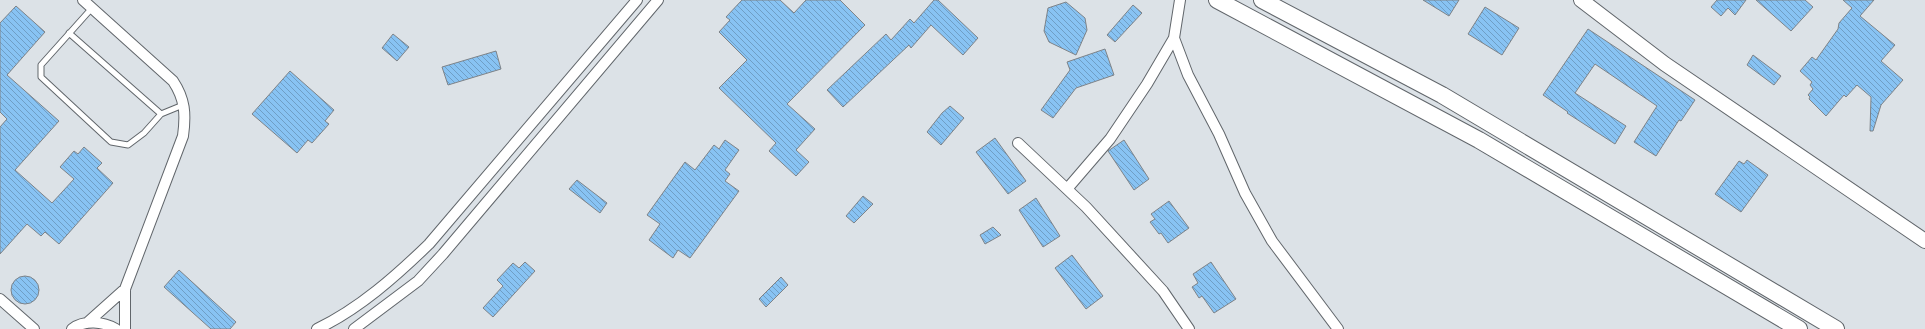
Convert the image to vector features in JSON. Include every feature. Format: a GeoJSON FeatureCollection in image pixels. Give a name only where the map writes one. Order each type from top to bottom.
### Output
{"type":"FeatureCollection","features":[{"type":"Feature","properties":{"kind":"main road"},"geometry":{"type":"LineString","coordinates":[[1217,0],[1479,140],[1799,329]]}},
{"type":"Feature","properties":{"kind":"main road"},"geometry":{"type":"LineString","coordinates":[[1262,0],[1442,95],[1836,329]]}},
{"type":"Feature","properties":{"kind":"street"},"geometry":{"type":"LineString","coordinates":[[83,0],[173,81],[181,94],[185,118],[183,136],[125,289],[125,329]]}},
{"type":"Feature","properties":{"kind":"street"},"geometry":{"type":"LineString","coordinates":[[317,329],[345,314],[378,290],[429,244],[637,0]]}},
{"type":"Feature","properties":{"kind":"street"},"geometry":{"type":"LineString","coordinates":[[354,329],[418,281],[444,254],[658,0]]}},
{"type":"Feature","properties":{"kind":"street"},"geometry":{"type":"LineString","coordinates":[[1067,189],[1110,139],[1147,84],[1174,38],[1180,0]]}},
{"type":"Feature","properties":{"kind":"street"},"geometry":{"type":"LineString","coordinates":[[1581,0],[1665,64],[1925,241]]}},
{"type":"Feature","properties":{"kind":"street"},"geometry":{"type":"LineString","coordinates":[[1174,38],[1188,75],[1219,134],[1245,193],[1272,241],[1338,329]]}},
{"type":"Feature","properties":{"kind":"street"},"geometry":{"type":"LineString","coordinates":[[1018,143],[1067,189],[1163,291],[1189,329]]}},
{"type":"Feature","properties":{"kind":"street"},"geometry":{"type":"LineString","coordinates":[[72,329],[87,323],[125,289]]}},
{"type":"Feature","properties":{"kind":"street"},"geometry":{"type":"LineString","coordinates":[[0,299],[34,329]]}},
{"type":"Feature","properties":{"kind":"street"},"geometry":{"type":"LineString","coordinates":[[87,323],[101,323],[116,329]]}},
{"type":"Feature","properties":{"kind":"lane"},"geometry":{"type":"LineString","coordinates":[[92,8],[40,65],[41,77],[111,142],[128,146],[144,133],[160,114],[183,105]]}},
{"type":"Feature","properties":{"kind":"lane"},"geometry":{"type":"LineString","coordinates":[[69,33],[160,114]]}},
{"type":"Feature","properties":{"kind":"building"},"geometry":{"type":"Polygon","coordinates":[[[742,0],[780,0],[794,13],[806,0],[840,0],[865,25],[787,104],[815,129],[796,150],[809,162],[796,176],[769,151],[776,143],[719,88],[747,60],[719,32],[730,20],[726,17],[742,0]]]}},
{"type":"Feature","properties":{"kind":"building"},"geometry":{"type":"Polygon","coordinates":[[[934,0],[938,0],[978,38],[963,55],[931,25],[911,48],[909,45],[843,107],[827,90],[886,34],[891,40],[910,19],[914,23],[934,0]]]}},
{"type":"Feature","properties":{"kind":"building"},"geometry":{"type":"Polygon","coordinates":[[[1423,0],[1459,0],[1449,16],[1423,0]]]}},
{"type":"Feature","properties":{"kind":"building"},"geometry":{"type":"Polygon","coordinates":[[[1717,0],[1746,0],[1735,15],[1728,8],[1721,16],[1711,7],[1717,0]]]}},
{"type":"Feature","properties":{"kind":"building"},"geometry":{"type":"Polygon","coordinates":[[[1756,0],[1805,0],[1813,7],[1791,31],[1756,0]]]}},
{"type":"Feature","properties":{"kind":"building"},"geometry":{"type":"Polygon","coordinates":[[[1843,0],[1874,0],[1860,16],[1895,45],[1881,61],[1903,80],[1881,105],[1873,131],[1870,131],[1871,97],[1857,85],[1846,97],[1844,95],[1826,116],[1809,99],[1810,97],[1808,95],[1813,89],[1810,85],[1812,82],[1800,71],[1812,57],[1816,60],[1838,29],[1839,23],[1852,8],[1843,0]]]}},
{"type":"Feature","properties":{"kind":"building"},"geometry":{"type":"Polygon","coordinates":[[[1066,2],[1085,18],[1087,30],[1076,55],[1049,42],[1044,31],[1048,8],[1066,2]]]}},
{"type":"Feature","properties":{"kind":"building"},"geometry":{"type":"Polygon","coordinates":[[[1133,5],[1142,13],[1115,42],[1107,35],[1133,5]]]}},
{"type":"Feature","properties":{"kind":"building"},"geometry":{"type":"Polygon","coordinates":[[[16,6],[45,32],[7,75],[59,121],[15,170],[52,203],[74,179],[60,167],[74,151],[78,154],[84,147],[102,163],[97,168],[113,183],[59,244],[45,232],[41,236],[27,224],[0,254],[0,127],[7,119],[0,112],[0,23],[16,6]]]}},
{"type":"Feature","properties":{"kind":"building"},"geometry":{"type":"Polygon","coordinates":[[[1485,7],[1519,28],[1502,55],[1468,34],[1485,7]]]}},
{"type":"Feature","properties":{"kind":"building"},"geometry":{"type":"Polygon","coordinates":[[[1588,29],[1695,100],[1681,121],[1679,120],[1656,156],[1634,142],[1657,106],[1595,64],[1575,93],[1626,126],[1615,144],[1567,113],[1568,112],[1543,95],[1588,29]]]}},
{"type":"Feature","properties":{"kind":"building"},"geometry":{"type":"Polygon","coordinates":[[[393,34],[409,47],[397,61],[382,48],[393,34]]]}},
{"type":"Feature","properties":{"kind":"building"},"geometry":{"type":"Polygon","coordinates":[[[1105,49],[1114,75],[1076,88],[1053,118],[1041,110],[1070,70],[1067,62],[1105,49]]]}},
{"type":"Feature","properties":{"kind":"building"},"geometry":{"type":"Polygon","coordinates":[[[496,51],[501,69],[448,85],[442,67],[496,51]]]}},
{"type":"Feature","properties":{"kind":"building"},"geometry":{"type":"Polygon","coordinates":[[[1753,55],[1781,76],[1774,85],[1747,65],[1753,55]]]}},
{"type":"Feature","properties":{"kind":"building"},"geometry":{"type":"Polygon","coordinates":[[[290,71],[334,110],[325,121],[329,124],[312,143],[308,140],[297,153],[252,114],[290,71]]]}},
{"type":"Feature","properties":{"kind":"building"},"geometry":{"type":"Polygon","coordinates":[[[950,106],[964,118],[941,145],[927,132],[942,113],[950,106]]]}},
{"type":"Feature","properties":{"kind":"building"},"geometry":{"type":"Polygon","coordinates":[[[995,138],[1026,181],[1008,194],[976,152],[995,138]]]}},
{"type":"Feature","properties":{"kind":"building"},"geometry":{"type":"Polygon","coordinates":[[[725,140],[739,150],[725,170],[730,174],[725,181],[739,191],[690,258],[678,250],[673,258],[649,240],[660,224],[647,215],[685,162],[695,170],[714,145],[719,149],[725,140]]]}},
{"type":"Feature","properties":{"kind":"building"},"geometry":{"type":"Polygon","coordinates":[[[1124,140],[1149,179],[1134,190],[1108,151],[1124,140]]]}},
{"type":"Feature","properties":{"kind":"building"},"geometry":{"type":"Polygon","coordinates":[[[1747,160],[1768,175],[1741,212],[1715,194],[1739,161],[1744,164],[1747,160]]]}},
{"type":"Feature","properties":{"kind":"building"},"geometry":{"type":"Polygon","coordinates":[[[577,180],[607,203],[600,213],[569,189],[577,180]]]}},
{"type":"Feature","properties":{"kind":"building"},"geometry":{"type":"Polygon","coordinates":[[[863,196],[873,204],[854,223],[846,216],[863,196]]]}},
{"type":"Feature","properties":{"kind":"building"},"geometry":{"type":"Polygon","coordinates":[[[1036,198],[1060,236],[1043,247],[1019,210],[1036,198]]]}},
{"type":"Feature","properties":{"kind":"building"},"geometry":{"type":"Polygon","coordinates":[[[1169,201],[1189,228],[1168,243],[1150,222],[1155,219],[1151,214],[1169,201]]]}},
{"type":"Feature","properties":{"kind":"building"},"geometry":{"type":"Polygon","coordinates":[[[993,227],[1001,235],[985,244],[980,235],[993,227]]]}},
{"type":"Feature","properties":{"kind":"building"},"geometry":{"type":"Polygon","coordinates":[[[1072,255],[1103,296],[1086,309],[1055,268],[1072,255]]]}},
{"type":"Feature","properties":{"kind":"building"},"geometry":{"type":"Polygon","coordinates":[[[525,262],[535,271],[493,317],[483,308],[503,286],[497,280],[513,263],[519,268],[525,262]]]}},
{"type":"Feature","properties":{"kind":"building"},"geometry":{"type":"Polygon","coordinates":[[[1211,262],[1236,299],[1214,313],[1202,296],[1199,298],[1192,287],[1198,283],[1193,274],[1211,262]]]}},
{"type":"Feature","properties":{"kind":"building"},"geometry":{"type":"Polygon","coordinates":[[[179,270],[236,322],[230,329],[211,329],[164,287],[179,270]]]}},
{"type":"Feature","properties":{"kind":"building"},"geometry":{"type":"Polygon","coordinates":[[[25,276],[31,277],[35,280],[38,284],[38,296],[35,300],[31,303],[25,304],[19,303],[15,300],[12,296],[11,290],[12,284],[15,280],[19,277],[25,276]]]}},
{"type":"Feature","properties":{"kind":"building"},"geometry":{"type":"Polygon","coordinates":[[[781,277],[788,285],[766,307],[759,299],[781,277]]]}}]}
